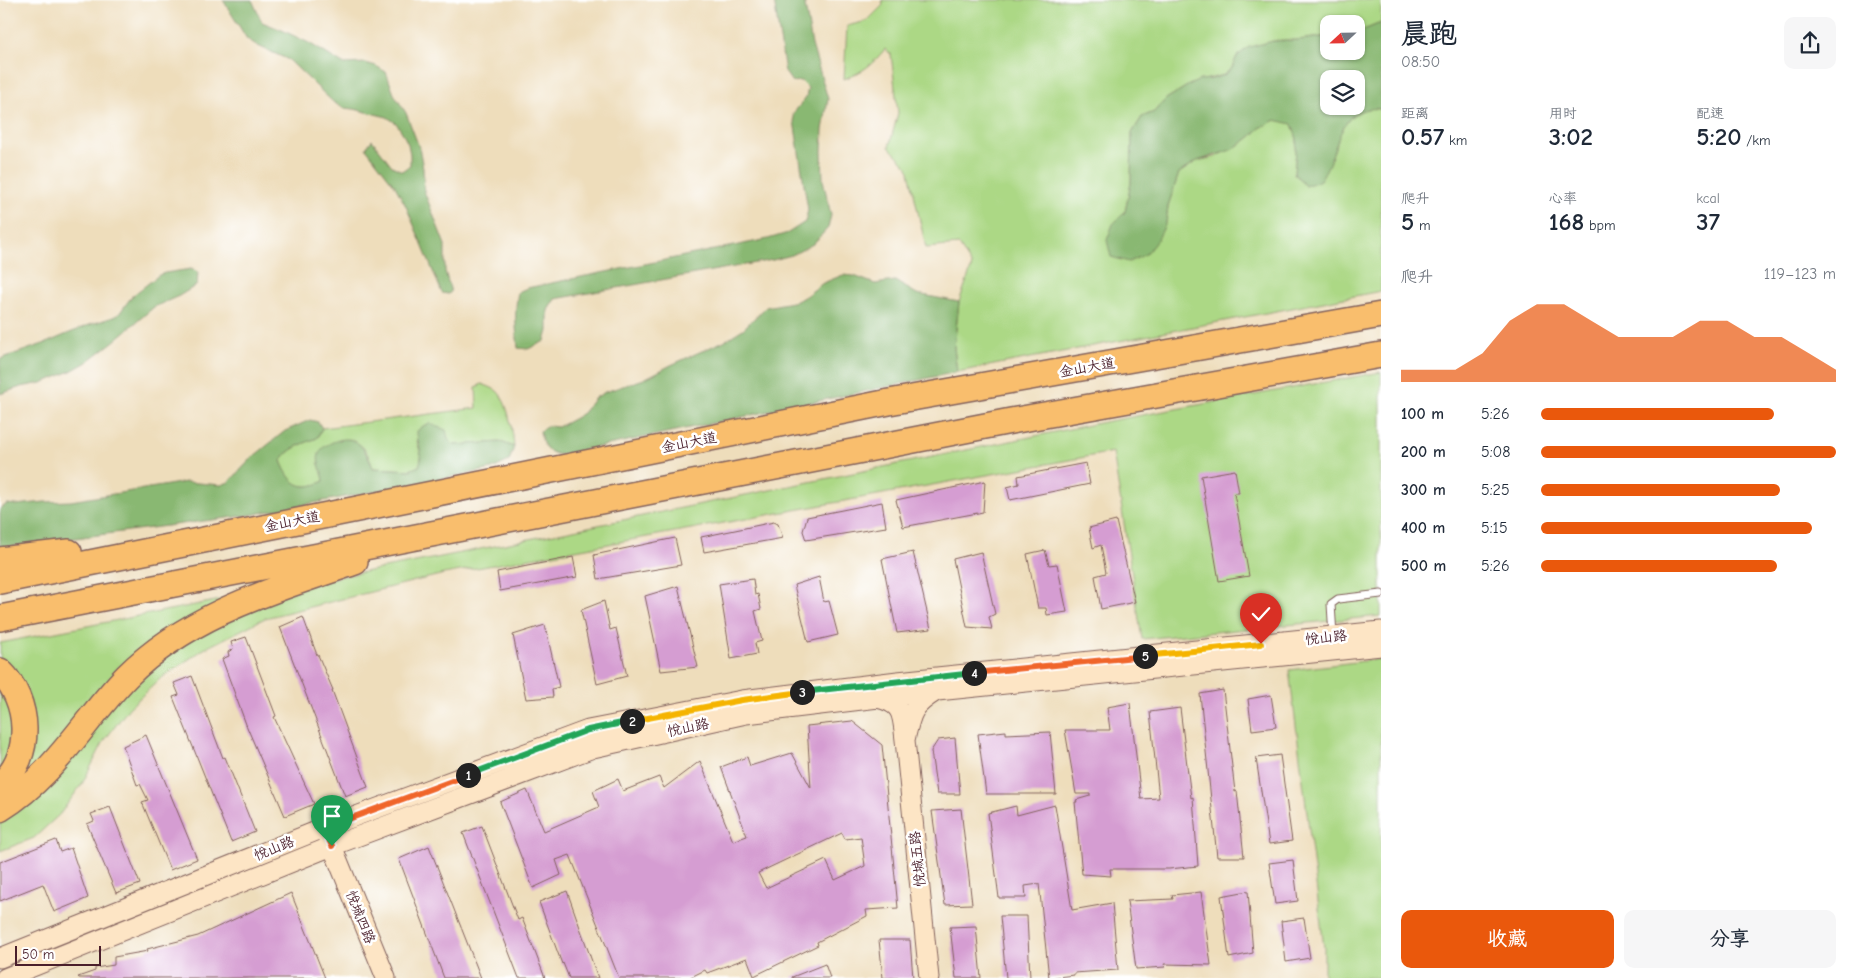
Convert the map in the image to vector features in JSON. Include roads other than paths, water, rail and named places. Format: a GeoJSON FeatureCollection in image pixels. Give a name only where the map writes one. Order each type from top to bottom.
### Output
{"type":"FeatureCollection","features":[{"type":"Feature","properties":{"kind":"highway","name":"金山大道"},"geometry":{"type":"LineString","coordinates":[[0,581],[879,404],[1381,314]]}},
{"type":"Feature","properties":{"kind":"highway"},"geometry":{"type":"LineString","coordinates":[[0,618],[1011,420],[1381,355]]}},
{"type":"Feature","properties":{"kind":"highway"},"geometry":{"type":"LineString","coordinates":[[0,809],[31,787],[46,772],[128,675],[166,643],[186,630],[258,596],[430,534]]}},
{"type":"Feature","properties":{"kind":"highway"},"geometry":{"type":"LineString","coordinates":[[0,560],[222,535]]}},
{"type":"Feature","properties":{"kind":"highway"},"geometry":{"type":"LineString","coordinates":[[0,671],[16,691],[22,707],[25,724],[24,740],[19,755],[12,770],[0,785]]}},
{"type":"Feature","properties":{"kind":"main road","name":"悦山路"},"geometry":{"type":"LineString","coordinates":[[0,958],[324,828],[588,730],[742,700],[898,681],[1381,631]]}},
{"type":"Feature","properties":{"kind":"main road","name":"悦山路"},"geometry":{"type":"LineString","coordinates":[[5,978],[332,846],[593,748],[746,714],[937,691],[1381,646]]}},
{"type":"Feature","properties":{"kind":"main road"},"geometry":{"type":"LineString","coordinates":[[905,740],[914,708],[937,691]]}},
{"type":"Feature","properties":{"kind":"main road","name":"悦城五路"},"geometry":{"type":"LineString","coordinates":[[876,698],[888,700],[900,709],[902,716],[929,978]]}},
{"type":"Feature","properties":{"kind":"main road","name":"悦城四路"},"geometry":{"type":"LineString","coordinates":[[324,828],[386,978]]}},
{"type":"Feature","properties":{"kind":"lane"},"geometry":{"type":"LineString","coordinates":[[1333,636],[1332,602],[1338,599],[1381,594]]}}]}
